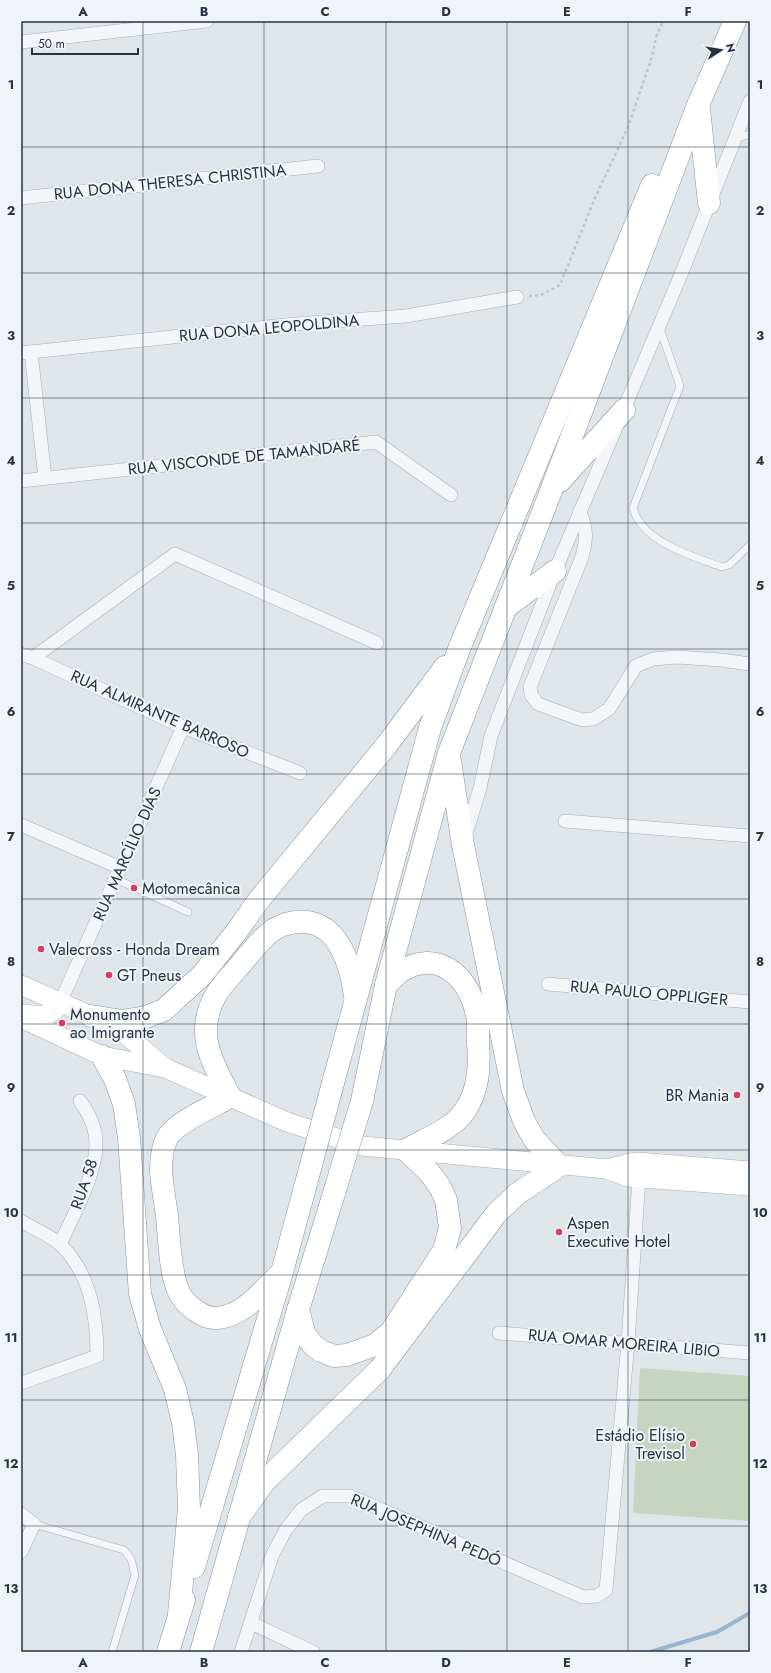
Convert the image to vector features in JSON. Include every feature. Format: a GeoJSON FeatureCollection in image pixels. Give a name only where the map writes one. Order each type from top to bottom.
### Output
{"type":"FeatureCollection","features":[{"type":"Feature","properties":{"kind":"highway"},"geometry":{"type":"LineString","coordinates":[[168,1652],[282,1272],[430,728],[459,649],[721,21]]}},
{"type":"Feature","properties":{"kind":"highway"},"geometry":{"type":"LineString","coordinates":[[201,1652],[298,1310],[362,1101],[386,985],[449,753],[551,491],[698,105],[735,21]]}},
{"type":"Feature","properties":{"kind":"highway"},"geometry":{"type":"LineString","coordinates":[[698,105],[709,203]]}},
{"type":"Feature","properties":{"kind":"highway"},"geometry":{"type":"LineString","coordinates":[[551,491],[624,410]]}},
{"type":"Feature","properties":{"kind":"highway"},"geometry":{"type":"LineString","coordinates":[[505,608],[555,571]]}},
{"type":"Feature","properties":{"kind":"highway"},"geometry":{"type":"LineString","coordinates":[[91,1016],[122,1021],[146,1017],[164,1010],[202,974],[237,931],[258,901],[386,746],[459,649]]}},
{"type":"Feature","properties":{"kind":"highway"},"geometry":{"type":"LineString","coordinates":[[239,1517],[264,1482],[380,1369],[496,1214],[517,1194],[559,1166],[534,1139],[524,1121],[514,1091],[463,845],[449,753]]}},
{"type":"Feature","properties":{"kind":"highway"},"geometry":{"type":"LineString","coordinates":[[282,1272],[242,1310],[230,1315],[215,1318],[197,1311],[186,1302],[179,1293],[175,1281],[161,1171],[162,1153],[169,1136],[178,1126],[230,1097],[211,1058],[206,1029],[209,1008],[217,991],[268,934],[283,925],[302,922],[314,924],[338,939],[347,957],[353,977],[356,1003]]}},
{"type":"Feature","properties":{"kind":"highway"},"geometry":{"type":"LineString","coordinates":[[298,1310],[305,1334],[314,1346],[321,1351],[334,1356],[347,1355],[375,1345],[391,1332],[444,1250],[450,1228],[446,1200],[440,1187],[429,1172],[406,1150],[449,1126],[464,1112],[472,1097],[477,1081],[479,1060],[477,1012],[470,992],[461,979],[450,970],[436,964],[423,963],[400,972],[386,985]]}},
{"type":"Feature","properties":{"kind":"highway"},"geometry":{"type":"LineString","coordinates":[[102,1056],[115,1079],[124,1104],[129,1138],[140,1294],[150,1329],[174,1389],[183,1423],[187,1455],[189,1509],[180,1614]]}},
{"type":"Feature","properties":{"kind":"main road"},"geometry":{"type":"LineString","coordinates":[[21,985],[91,1016],[124,1034],[165,1068]]}},
{"type":"Feature","properties":{"kind":"main road"},"geometry":{"type":"LineString","coordinates":[[21,1014],[49,1014],[57,1010],[60,1003]]}},
{"type":"Feature","properties":{"kind":"main road"},"geometry":{"type":"LineString","coordinates":[[21,1018],[102,1056],[165,1068],[287,1122],[362,1146],[559,1166],[607,1169],[628,1177],[750,1186]]}},
{"type":"Feature","properties":{"kind":"main road"},"geometry":{"type":"LineString","coordinates":[[607,1169],[638,1162],[750,1172]]}},
{"type":"Feature","properties":{"kind":"street"},"geometry":{"type":"LineString","coordinates":[[21,42],[207,21]]}},
{"type":"Feature","properties":{"kind":"street"},"geometry":{"type":"LineString","coordinates":[[463,845],[480,788],[491,736],[555,571],[680,278],[750,100]]}},
{"type":"Feature","properties":{"kind":"street","name":"RUA DONA THERESA CHRISTINA"},"geometry":{"type":"LineString","coordinates":[[21,198],[318,166]]}},
{"type":"Feature","properties":{"kind":"street","name":"RUA DONA LEOPOLDINA"},"geometry":{"type":"LineString","coordinates":[[26,353],[295,324],[406,316],[516,297]]}},
{"type":"Feature","properties":{"kind":"street"},"geometry":{"type":"LineString","coordinates":[[26,353],[45,478]]}},
{"type":"Feature","properties":{"kind":"street","name":"RUA VISCONDE DE TAMANDARÉ"},"geometry":{"type":"LineString","coordinates":[[21,481],[376,442],[451,495]]}},
{"type":"Feature","properties":{"kind":"street"},"geometry":{"type":"LineString","coordinates":[[580,512],[585,525],[585,545],[582,557],[530,687],[531,695],[538,704],[582,720],[593,719],[609,709],[636,666],[653,659],[676,657],[721,660],[750,664]]}},
{"type":"Feature","properties":{"kind":"street"},"geometry":{"type":"LineString","coordinates":[[27,656],[175,554],[377,643]]}},
{"type":"Feature","properties":{"kind":"street","name":"RUA ALMIRANTE BARROSO"},"geometry":{"type":"LineString","coordinates":[[27,656],[182,727],[300,773]]}},
{"type":"Feature","properties":{"kind":"street","name":"RUA MARCÍLIO DIAS"},"geometry":{"type":"LineString","coordinates":[[60,1003],[119,874],[182,727]]}},
{"type":"Feature","properties":{"kind":"street"},"geometry":{"type":"LineString","coordinates":[[565,821],[750,836]]}},
{"type":"Feature","properties":{"kind":"street"},"geometry":{"type":"LineString","coordinates":[[21,826],[119,874]]}},
{"type":"Feature","properties":{"kind":"street","name":"RUA PAULO OPPLIGER"},"geometry":{"type":"LineString","coordinates":[[548,984],[750,1002]]}},
{"type":"Feature","properties":{"kind":"street","name":"RUA 58"},"geometry":{"type":"LineString","coordinates":[[60,1244],[83,1195],[95,1155],[95,1133],[89,1116],[80,1101]]}},
{"type":"Feature","properties":{"kind":"street"},"geometry":{"type":"LineString","coordinates":[[628,1342],[639,1178]]}},
{"type":"Feature","properties":{"kind":"street"},"geometry":{"type":"LineString","coordinates":[[21,1221],[60,1244],[74,1262],[86,1282],[94,1308],[97,1330],[97,1356],[21,1383]]}},
{"type":"Feature","properties":{"kind":"street","name":"RUA OMAR MOREIRA LIBIO"},"geometry":{"type":"LineString","coordinates":[[499,1333],[628,1342],[750,1353]]}},
{"type":"Feature","properties":{"kind":"street","name":"RUA JOSEPHINA PEDÓ"},"geometry":{"type":"LineString","coordinates":[[241,1652],[272,1556],[285,1531],[301,1510],[323,1496],[350,1496],[583,1597],[597,1596],[606,1590],[628,1342]]}},
{"type":"Feature","properties":{"kind":"street"},"geometry":{"type":"LineString","coordinates":[[21,1514],[34,1524],[21,1552]]}},
{"type":"Feature","properties":{"kind":"street"},"geometry":{"type":"LineString","coordinates":[[251,1623],[313,1652]]}},
{"type":"Feature","properties":{"kind":"lane"},"geometry":{"type":"LineString","coordinates":[[735,139],[750,134]]}},
{"type":"Feature","properties":{"kind":"lane"},"geometry":{"type":"LineString","coordinates":[[659,325],[680,386],[633,508],[636,519],[645,529],[677,550],[722,567],[729,565],[750,545]]}},
{"type":"Feature","properties":{"kind":"lane"},"geometry":{"type":"LineString","coordinates":[[119,874],[188,912]]}},
{"type":"Feature","properties":{"kind":"lane"},"geometry":{"type":"LineString","coordinates":[[34,1524],[124,1550],[131,1559],[135,1575],[112,1652]]}},
{"type":"Feature","properties":{"kind":"path"},"geometry":{"type":"LineString","coordinates":[[516,297],[541,296],[560,285],[595,198],[628,127],[652,58],[656,37],[663,21]]}},
{"type":"Feature","properties":{"kind":"green space","name":"Estádio Elísio Trevisol"},"geometry":{"type":"Polygon","coordinates":[[[640,1368],[750,1376],[750,1521],[633,1513],[640,1368]]]}},
{"type":"Feature","properties":{"kind":"waterway"},"geometry":{"type":"LineString","coordinates":[[650,1652],[717,1632],[750,1613]]}},
{"type":"Feature","properties":{"kind":"place","name":"Motomecânica"},"geometry":{"type":"Point","coordinates":[134,888]}},
{"type":"Feature","properties":{"kind":"place","name":"Valecross - Honda Dream"},"geometry":{"type":"Point","coordinates":[41,949]}},
{"type":"Feature","properties":{"kind":"place","name":"GT Pneus"},"geometry":{"type":"Point","coordinates":[109,975]}},
{"type":"Feature","properties":{"kind":"place","name":"Monumento ao Imigrante"},"geometry":{"type":"Point","coordinates":[62,1023]}},
{"type":"Feature","properties":{"kind":"place","name":"BR Mania"},"geometry":{"type":"Point","coordinates":[737,1095]}},
{"type":"Feature","properties":{"kind":"place","name":"Aspen Executive Hotel"},"geometry":{"type":"Point","coordinates":[559,1232]}},
{"type":"Feature","properties":{"kind":"place","name":"Estádio Elísio Trevisol"},"geometry":{"type":"Point","coordinates":[693,1444]}}]}
